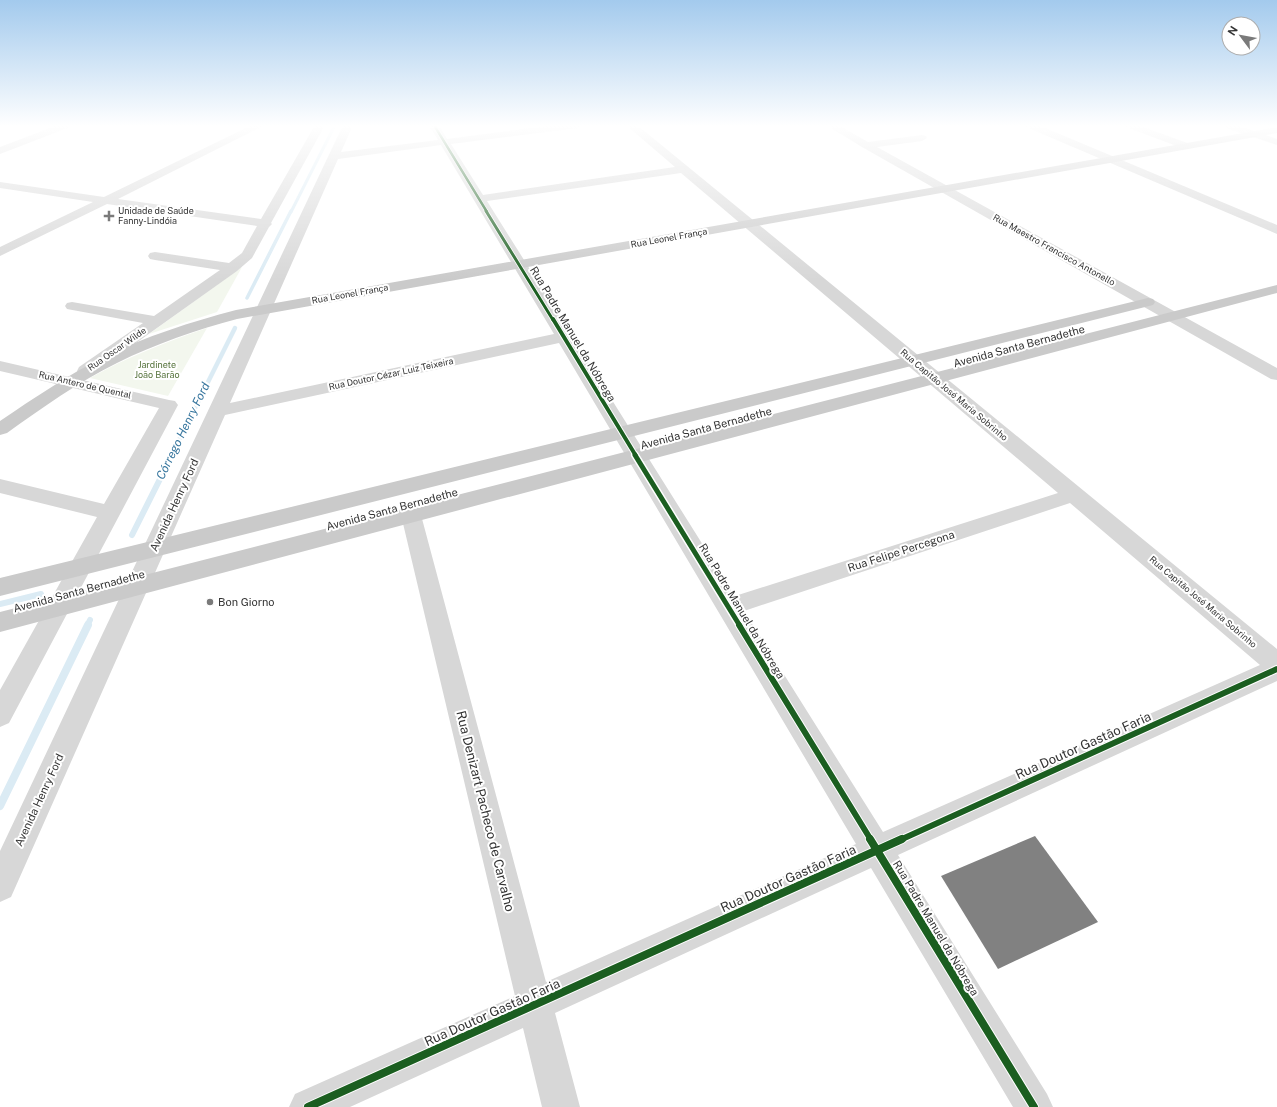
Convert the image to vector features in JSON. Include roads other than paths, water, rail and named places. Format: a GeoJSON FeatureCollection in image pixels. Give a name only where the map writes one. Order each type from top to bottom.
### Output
{"type":"FeatureCollection","features":[{"type":"Feature","properties":{"kind":"main road","name":"Rua Leonel França"},"geometry":{"type":"LineString","coordinates":[[72,381],[135,348],[160,338],[219,319],[1013,177]]}},
{"type":"Feature","properties":{"kind":"main road","name":"Avenida Santa Bernadethe"},"geometry":{"type":"LineString","coordinates":[[0,622],[1277,289]]}},
{"type":"Feature","properties":{"kind":"main road","name":"Avenida Santa Bernadethe"},"geometry":{"type":"LineString","coordinates":[[0,587],[1148,302]]}},
{"type":"Feature","properties":{"kind":"main road","name":"Rua Oscar Wilde"},"geometry":{"type":"LineString","coordinates":[[0,429],[72,381]]}},
{"type":"Feature","properties":{"kind":"street"},"geometry":{"type":"LineString","coordinates":[[0,252],[154,177]]}},
{"type":"Feature","properties":{"kind":"street"},"geometry":{"type":"LineString","coordinates":[[155,256],[232,268],[247,255],[292,177]]}},
{"type":"Feature","properties":{"kind":"street","name":"Avenida Henry Ford"},"geometry":{"type":"LineString","coordinates":[[0,886],[325,177]]}},
{"type":"Feature","properties":{"kind":"street","name":"Rua Padre Manuel da Nóbrega"},"geometry":{"type":"LineString","coordinates":[[465,177],[1034,1107]]}},
{"type":"Feature","properties":{"kind":"street"},"geometry":{"type":"LineString","coordinates":[[479,199],[632,177]]}},
{"type":"Feature","properties":{"kind":"street","name":"Rua Capitão José Maria Sobrinho"},"geometry":{"type":"LineString","coordinates":[[693,177],[1277,664]]}},
{"type":"Feature","properties":{"kind":"street","name":"Rua Maestro Francisco Antonello"},"geometry":{"type":"LineString","coordinates":[[923,177],[1277,375]]}},
{"type":"Feature","properties":{"kind":"street"},"geometry":{"type":"LineString","coordinates":[[1152,177],[1277,230]]}},
{"type":"Feature","properties":{"kind":"street"},"geometry":{"type":"LineString","coordinates":[[0,185],[266,224]]}},
{"type":"Feature","properties":{"kind":"street","name":"Rua Oscar Wilde"},"geometry":{"type":"LineString","coordinates":[[72,381],[232,268]]}},
{"type":"Feature","properties":{"kind":"street"},"geometry":{"type":"LineString","coordinates":[[72,306],[157,321]]}},
{"type":"Feature","properties":{"kind":"street","name":"Rua Doutor Cézar Luiz Teixeira"},"geometry":{"type":"LineString","coordinates":[[218,410],[564,337]]}},
{"type":"Feature","properties":{"kind":"street","name":"Rua Antero de Quental"},"geometry":{"type":"LineString","coordinates":[[0,366],[72,381],[170,405],[110,513]]}},
{"type":"Feature","properties":{"kind":"street"},"geometry":{"type":"LineString","coordinates":[[0,486],[110,513],[0,715]]}},
{"type":"Feature","properties":{"kind":"street","name":"Rua Felipe Percegona"},"geometry":{"type":"LineString","coordinates":[[728,607],[1074,495]]}},
{"type":"Feature","properties":{"kind":"street","name":"Rua Denizart Pacheco de Carvalho"},"geometry":{"type":"LineString","coordinates":[[411,515],[561,1107]]}},
{"type":"Feature","properties":{"kind":"street","name":"Rua Doutor Gastão Faria"},"geometry":{"type":"LineString","coordinates":[[308,1107],[1277,669]]}},
{"type":"Feature","properties":{"kind":"waterway","name":"Córrego Henry Ford"},"geometry":{"type":"LineString","coordinates":[[291,212],[309,177]]}},
{"type":"Feature","properties":{"kind":"waterway","name":"Córrego Henry Ford"},"geometry":{"type":"LineString","coordinates":[[247,298],[291,211]]}},
{"type":"Feature","properties":{"kind":"waterway","name":"Córrego Henry Ford"},"geometry":{"type":"LineString","coordinates":[[171,456],[235,328]]}},
{"type":"Feature","properties":{"kind":"waterway","name":"Córrego Henry Ford"},"geometry":{"type":"LineString","coordinates":[[132,535],[172,455]]}},
{"type":"Feature","properties":{"kind":"waterway"},"geometry":{"type":"LineString","coordinates":[[0,604],[41,594]]}},
{"type":"Feature","properties":{"kind":"waterway","name":"Córrego Henry Ford"},"geometry":{"type":"LineString","coordinates":[[87,626],[90,620]]}},
{"type":"Feature","properties":{"kind":"waterway","name":"Córrego Henry Ford"},"geometry":{"type":"LineString","coordinates":[[0,806],[88,625]]}},
{"type":"Feature","properties":{"kind":"place","name":"Unidade de Saúde Fanny-Lindóia"},"geometry":{"type":"Point","coordinates":[109,216]}},
{"type":"Feature","properties":{"kind":"place","name":"Bon Giorno"},"geometry":{"type":"Point","coordinates":[210,602]}},
{"type":"Feature","properties":{"kind":"park label","name":"Jardinete João Barão"},"geometry":{"type":"Point","coordinates":[157,370]}}]}
